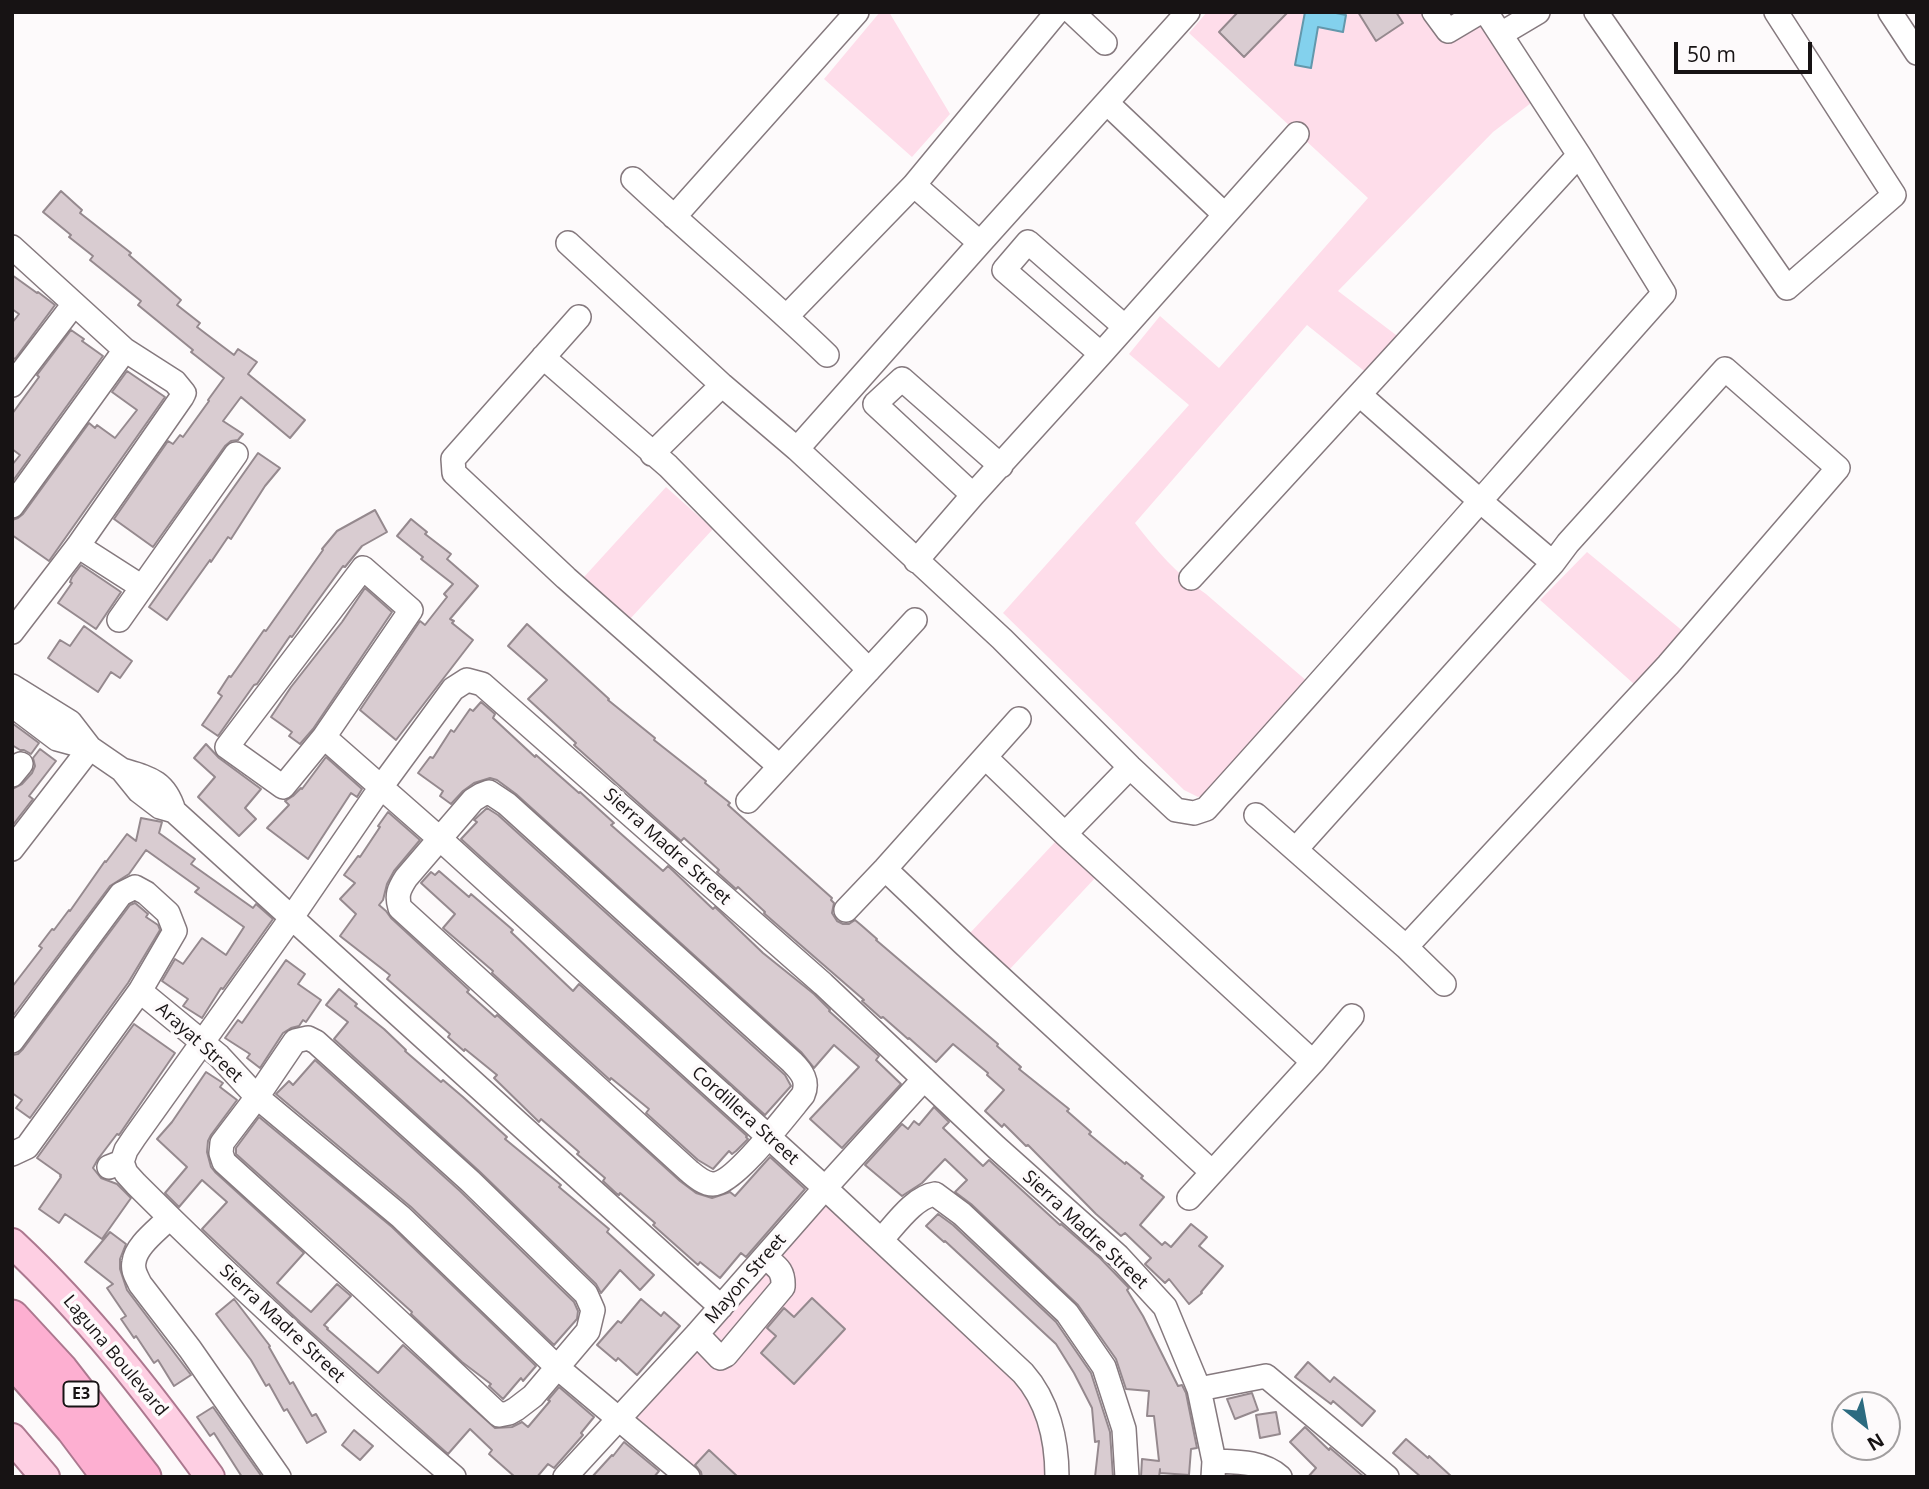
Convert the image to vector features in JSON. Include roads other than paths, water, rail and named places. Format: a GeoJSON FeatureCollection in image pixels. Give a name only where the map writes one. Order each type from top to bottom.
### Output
{"type":"FeatureCollection","features":[{"type":"Feature","properties":{"kind":"highway","name":"E3"},"geometry":{"type":"LineString","coordinates":[[12,1317],[61,1370],[144,1477]]}},
{"type":"Feature","properties":{"kind":"highway","name":"E3"},"geometry":{"type":"LineString","coordinates":[[12,1359],[73,1429],[109,1477]]}},
{"type":"Feature","properties":{"kind":"main road","name":"Laguna Boulevard"},"geometry":{"type":"LineString","coordinates":[[12,1243],[66,1296],[103,1338],[210,1477]]}},
{"type":"Feature","properties":{"kind":"main road"},"geometry":{"type":"LineString","coordinates":[[12,1438],[45,1477]]}},
{"type":"Feature","properties":{"kind":"street"},"geometry":{"type":"LineString","coordinates":[[674,217],[857,12]]}},
{"type":"Feature","properties":{"kind":"street"},"geometry":{"type":"LineString","coordinates":[[787,316],[914,185],[1057,12]]}},
{"type":"Feature","properties":{"kind":"street"},"geometry":{"type":"LineString","coordinates":[[1072,12],[1105,43]]}},
{"type":"Feature","properties":{"kind":"street"},"geometry":{"type":"LineString","coordinates":[[797,449],[1188,12]]}},
{"type":"Feature","properties":{"kind":"street"},"geometry":{"type":"LineString","coordinates":[[1434,12],[1448,32],[1480,12]]}},
{"type":"Feature","properties":{"kind":"street"},"geometry":{"type":"LineString","coordinates":[[568,243],[722,385],[797,449],[1002,639],[1176,810],[1194,813],[1206,809],[1317,687],[1664,293],[1486,12]]}},
{"type":"Feature","properties":{"kind":"street"},"geometry":{"type":"LineString","coordinates":[[1501,34],[1538,12]]}},
{"type":"Feature","properties":{"kind":"street"},"geometry":{"type":"LineString","coordinates":[[1596,12],[1787,288],[1894,195],[1776,12]]}},
{"type":"Feature","properties":{"kind":"street"},"geometry":{"type":"LineString","coordinates":[[1889,12],[1917,53]]}},
{"type":"Feature","properties":{"kind":"street"},"geometry":{"type":"LineString","coordinates":[[1107,103],[1224,214]]}},
{"type":"Feature","properties":{"kind":"street"},"geometry":{"type":"LineString","coordinates":[[916,561],[1297,134]]}},
{"type":"Feature","properties":{"kind":"street"},"geometry":{"type":"LineString","coordinates":[[1191,578],[1579,155]]}},
{"type":"Feature","properties":{"kind":"street"},"geometry":{"type":"LineString","coordinates":[[633,179],[827,355]]}},
{"type":"Feature","properties":{"kind":"street"},"geometry":{"type":"LineString","coordinates":[[914,185],[980,243]]}},
{"type":"Feature","properties":{"kind":"street"},"geometry":{"type":"LineString","coordinates":[[1101,354],[1004,270],[1028,242],[1125,327]]}},
{"type":"Feature","properties":{"kind":"street"},"geometry":{"type":"LineString","coordinates":[[14,253],[125,349],[176,382],[184,393],[78,546],[17,617]]}},
{"type":"Feature","properties":{"kind":"street"},"geometry":{"type":"LineString","coordinates":[[12,385],[74,304]]}},
{"type":"Feature","properties":{"kind":"street"},"geometry":{"type":"LineString","coordinates":[[579,317],[453,459],[454,474],[566,578],[779,766]]}},
{"type":"Feature","properties":{"kind":"street"},"geometry":{"type":"LineString","coordinates":[[12,506],[125,349]]}},
{"type":"Feature","properties":{"kind":"street"},"geometry":{"type":"LineString","coordinates":[[543,357],[668,466],[869,670]]}},
{"type":"Feature","properties":{"kind":"street"},"geometry":{"type":"LineString","coordinates":[[1296,849],[1726,369],[1838,468],[1668,665],[1406,947]]}},
{"type":"Feature","properties":{"kind":"street"},"geometry":{"type":"LineString","coordinates":[[973,495],[876,404],[902,379],[1001,466]]}},
{"type":"Feature","properties":{"kind":"street"},"geometry":{"type":"LineString","coordinates":[[652,454],[722,385]]}},
{"type":"Feature","properties":{"kind":"street"},"geometry":{"type":"LineString","coordinates":[[1360,394],[1553,563]]}},
{"type":"Feature","properties":{"kind":"street"},"geometry":{"type":"LineString","coordinates":[[119,620],[236,454]]}},
{"type":"Feature","properties":{"kind":"street"},"geometry":{"type":"LineString","coordinates":[[78,546],[142,587]]}},
{"type":"Feature","properties":{"kind":"street"},"geometry":{"type":"LineString","coordinates":[[363,568],[411,610],[324,737],[283,787],[227,747],[363,568]]}},
{"type":"Feature","properties":{"kind":"street"},"geometry":{"type":"LineString","coordinates":[[748,801],[915,620]]}},
{"type":"Feature","properties":{"kind":"street","name":"Sierra Madre Street"},"geometry":{"type":"LineString","coordinates":[[451,1476],[290,1334],[169,1218],[127,1172],[115,1164],[292,917],[381,787],[453,689],[467,680],[482,684],[822,984],[996,1147],[1118,1256],[1166,1307],[1199,1389],[1213,1469]]}},
{"type":"Feature","properties":{"kind":"street"},"geometry":{"type":"LineString","coordinates":[[12,686],[64,731]]}},
{"type":"Feature","properties":{"kind":"street"},"geometry":{"type":"LineString","coordinates":[[12,705],[64,731],[90,748],[122,770],[139,791],[160,807],[174,811],[721,1307]]}},
{"type":"Feature","properties":{"kind":"street"},"geometry":{"type":"LineString","coordinates":[[846,910],[1019,719]]}},
{"type":"Feature","properties":{"kind":"street","name":"Cordillera Street"},"geometry":{"type":"LineString","coordinates":[[324,737],[825,1188],[1033,1384],[1054,1435],[1057,1477]]}},
{"type":"Feature","properties":{"kind":"street"},"geometry":{"type":"LineString","coordinates":[[12,849],[90,748]]}},
{"type":"Feature","properties":{"kind":"street"},"geometry":{"type":"LineString","coordinates":[[985,757],[1313,1062]]}},
{"type":"Feature","properties":{"kind":"street"},"geometry":{"type":"LineString","coordinates":[[1065,834],[1130,767]]}},
{"type":"Feature","properties":{"kind":"street"},"geometry":{"type":"LineString","coordinates":[[489,792],[498,797],[800,1069],[807,1087],[803,1095],[740,1168],[724,1181],[713,1184],[689,1171],[400,908],[397,899],[399,889],[439,838],[481,794],[489,792]]}},
{"type":"Feature","properties":{"kind":"street"},"geometry":{"type":"LineString","coordinates":[[1256,816],[1406,947],[1444,984]]}},
{"type":"Feature","properties":{"kind":"street"},"geometry":{"type":"LineString","coordinates":[[885,869],[1212,1172]]}},
{"type":"Feature","properties":{"kind":"street"},"geometry":{"type":"LineString","coordinates":[[12,1041],[121,894],[135,887],[146,893],[168,914],[175,931],[140,991],[27,1147],[12,1154]]}},
{"type":"Feature","properties":{"kind":"street","name":"Arayat Street"},"geometry":{"type":"LineString","coordinates":[[140,991],[219,1056],[257,1097]]}},
{"type":"Feature","properties":{"kind":"street"},"geometry":{"type":"LineString","coordinates":[[1189,1198],[1352,1016]]}},
{"type":"Feature","properties":{"kind":"street"},"geometry":{"type":"LineString","coordinates":[[308,1038],[316,1042],[470,1181],[586,1294],[593,1310],[588,1331],[558,1368],[526,1402],[509,1413],[499,1415],[224,1162],[222,1143],[295,1041],[308,1038]]}},
{"type":"Feature","properties":{"kind":"street","name":"Mayon Street"},"geometry":{"type":"LineString","coordinates":[[565,1477],[697,1334],[924,1079]]}},
{"type":"Feature","properties":{"kind":"street"},"geometry":{"type":"LineString","coordinates":[[257,1097],[401,1217],[558,1368],[677,1473]]}},
{"type":"Feature","properties":{"kind":"street"},"geometry":{"type":"LineString","coordinates":[[881,1240],[919,1200],[934,1194],[961,1214],[1067,1313],[1104,1367],[1124,1429],[1127,1477]]}},
{"type":"Feature","properties":{"kind":"street"},"geometry":{"type":"LineString","coordinates":[[169,1218],[136,1254],[134,1273],[279,1477]]}},
{"type":"Feature","properties":{"kind":"street"},"geometry":{"type":"LineString","coordinates":[[697,1334],[720,1358],[726,1355],[783,1287],[784,1276],[765,1257]]}},
{"type":"Feature","properties":{"kind":"street"},"geometry":{"type":"LineString","coordinates":[[1199,1389],[1266,1376],[1387,1477]]}},
{"type":"Feature","properties":{"kind":"street"},"geometry":{"type":"LineString","coordinates":[[1213,1469],[1246,1463],[1272,1470],[1280,1477]]}},
{"type":"Feature","properties":{"kind":"water"},"geometry":{"type":"Polygon","coordinates":[[[1305,12],[1346,15],[1343,32],[1318,27],[1311,68],[1295,65],[1305,12]]]}}]}
